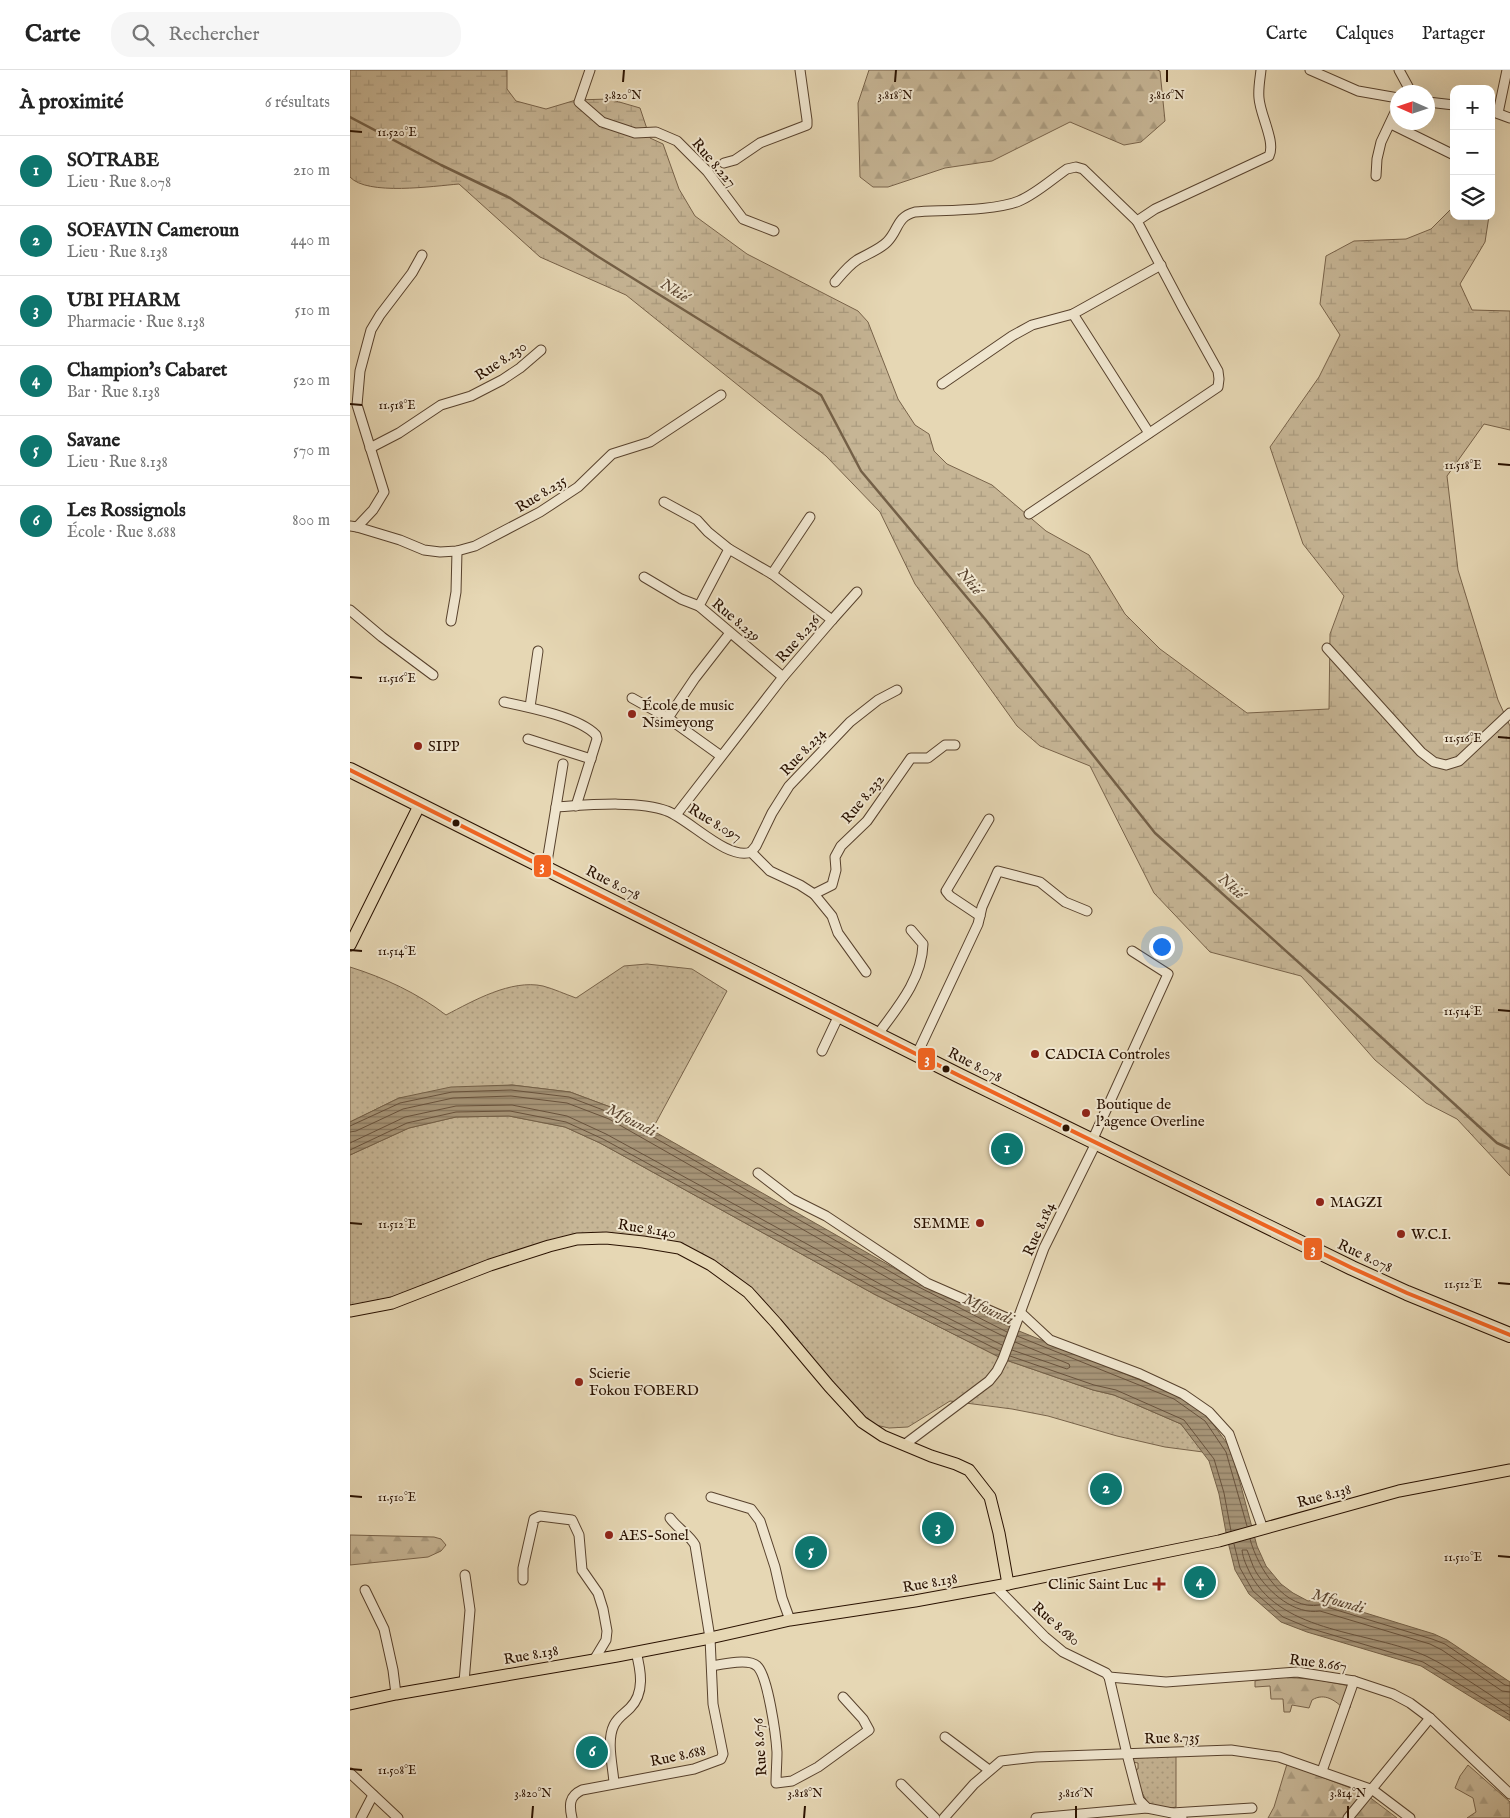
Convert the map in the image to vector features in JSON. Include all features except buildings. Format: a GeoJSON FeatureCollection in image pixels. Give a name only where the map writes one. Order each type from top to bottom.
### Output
{"type":"FeatureCollection","features":[{"type":"Feature","properties":{"kind":"highway","name":"Rue 8.078"},"geometry":{"type":"LineString","coordinates":[[350,770],[1094,1142],[1352,1268],[1504,1333]]}},
{"type":"Feature","properties":{"kind":"highway"},"geometry":{"type":"LineString","coordinates":[[1504,1333],[1510,1342]]}},
{"type":"Feature","properties":{"kind":"main road"},"geometry":{"type":"LineString","coordinates":[[350,945],[420,804]]}},
{"type":"Feature","properties":{"kind":"main road","name":"Rue 8.140"},"geometry":{"type":"LineString","coordinates":[[350,1311],[392,1303],[490,1265],[577,1239],[616,1239],[679,1248],[710,1265],[748,1292],[862,1422],[884,1436],[904,1445],[969,1470],[990,1497],[999,1533],[1008,1584]]}},
{"type":"Feature","properties":{"kind":"main road","name":"Rue 8.138"},"geometry":{"type":"LineString","coordinates":[[350,1704],[396,1694],[710,1638],[790,1620],[915,1601],[1008,1584],[1219,1540],[1399,1491],[1510,1470]]}},
{"type":"Feature","properties":{"kind":"street","name":"Rue 8.227"},"geometry":{"type":"LineString","coordinates":[[590,70],[579,102],[602,122],[634,133],[656,132],[677,141],[707,171],[744,219],[774,231]]}},
{"type":"Feature","properties":{"kind":"street"},"geometry":{"type":"LineString","coordinates":[[724,163],[735,160],[760,142],[807,125],[800,70]]}},
{"type":"Feature","properties":{"kind":"street"},"geometry":{"type":"LineString","coordinates":[[1137,221],[1155,209],[1269,156],[1272,144],[1262,117],[1258,96],[1261,70]]}},
{"type":"Feature","properties":{"kind":"street"},"geometry":{"type":"LineString","coordinates":[[1310,70],[1358,90],[1390,96]]}},
{"type":"Feature","properties":{"kind":"street"},"geometry":{"type":"LineString","coordinates":[[1399,70],[1407,85]]}},
{"type":"Feature","properties":{"kind":"street"},"geometry":{"type":"LineString","coordinates":[[1506,70],[1495,112],[1510,118]]}},
{"type":"Feature","properties":{"kind":"street"},"geometry":{"type":"LineString","coordinates":[[1435,103],[1450,105]]}},
{"type":"Feature","properties":{"kind":"street"},"geometry":{"type":"LineString","coordinates":[[1376,176],[1381,142],[1390,126]]}},
{"type":"Feature","properties":{"kind":"street"},"geometry":{"type":"LineString","coordinates":[[1403,130],[1450,153]]}},
{"type":"Feature","properties":{"kind":"street"},"geometry":{"type":"LineString","coordinates":[[835,282],[847,267],[889,240],[901,219],[907,214],[1009,204],[1024,198],[1067,169],[1076,167],[1083,169],[1137,221],[1182,308],[1218,371],[1220,379],[1218,386],[1029,514]]}},
{"type":"Feature","properties":{"kind":"street"},"geometry":{"type":"LineString","coordinates":[[353,526],[373,510],[384,492],[357,405],[360,380],[371,330],[412,273],[422,255]]}},
{"type":"Feature","properties":{"kind":"street"},"geometry":{"type":"LineString","coordinates":[[942,384],[1012,336],[1032,325],[1073,314],[1161,265]]}},
{"type":"Feature","properties":{"kind":"street"},"geometry":{"type":"LineString","coordinates":[[1073,314],[1150,433]]}},
{"type":"Feature","properties":{"kind":"street","name":"Rue 8.230"},"geometry":{"type":"LineString","coordinates":[[370,448],[399,433],[441,405],[471,396],[502,380],[541,350]]}},
{"type":"Feature","properties":{"kind":"street"},"geometry":{"type":"LineString","coordinates":[[350,378],[360,380]]}},
{"type":"Feature","properties":{"kind":"street","name":"Rue 8.235"},"geometry":{"type":"LineString","coordinates":[[353,526],[400,540],[424,550],[440,552],[457,551],[482,543],[540,512],[578,486],[612,454],[650,442],[721,396]]}},
{"type":"Feature","properties":{"kind":"street","name":"Rue 8.236"},"geometry":{"type":"LineString","coordinates":[[664,502],[697,520],[708,532],[729,549],[772,574],[832,620],[782,677],[676,815]]}},
{"type":"Feature","properties":{"kind":"street"},"geometry":{"type":"LineString","coordinates":[[772,574],[810,517]]}},
{"type":"Feature","properties":{"kind":"street","name":"Rue 8.239"},"geometry":{"type":"LineString","coordinates":[[729,549],[699,606],[782,677]]}},
{"type":"Feature","properties":{"kind":"street"},"geometry":{"type":"LineString","coordinates":[[451,621],[456,592],[457,551]]}},
{"type":"Feature","properties":{"kind":"street"},"geometry":{"type":"LineString","coordinates":[[644,577],[681,599],[699,606]]}},
{"type":"Feature","properties":{"kind":"street"},"geometry":{"type":"LineString","coordinates":[[832,620],[857,592]]}},
{"type":"Feature","properties":{"kind":"street"},"geometry":{"type":"LineString","coordinates":[[350,610],[382,637],[433,675]]}},
{"type":"Feature","properties":{"kind":"street"},"geometry":{"type":"LineString","coordinates":[[668,718],[695,678],[730,633]]}},
{"type":"Feature","properties":{"kind":"street"},"geometry":{"type":"LineString","coordinates":[[1327,648],[1421,752],[1434,762],[1446,765],[1459,762],[1510,712]]}},
{"type":"Feature","properties":{"kind":"street"},"geometry":{"type":"LineString","coordinates":[[530,708],[538,651]]}},
{"type":"Feature","properties":{"kind":"street","name":"Rue 8.234"},"geometry":{"type":"LineString","coordinates":[[751,852],[789,786],[850,722],[878,700],[897,690]]}},
{"type":"Feature","properties":{"kind":"street"},"geometry":{"type":"LineString","coordinates":[[632,698],[668,718],[721,756]]}},
{"type":"Feature","properties":{"kind":"street"},"geometry":{"type":"LineString","coordinates":[[504,702],[572,721],[594,732],[598,739],[576,806]]}},
{"type":"Feature","properties":{"kind":"street"},"geometry":{"type":"LineString","coordinates":[[528,739],[591,759]]}},
{"type":"Feature","properties":{"kind":"street","name":"Rue 8.232"},"geometry":{"type":"LineString","coordinates":[[814,894],[832,885],[836,870],[835,857],[840,846],[867,821],[910,758],[928,758],[944,745],[955,745]]}},
{"type":"Feature","properties":{"kind":"street"},"geometry":{"type":"LineString","coordinates":[[546,868],[563,764]]}},
{"type":"Feature","properties":{"kind":"street","name":"Rue 8.097"},"geometry":{"type":"LineString","coordinates":[[556,807],[618,804],[667,810],[698,832],[738,854],[751,852],[770,871],[814,894],[832,916],[838,933],[866,972]]}},
{"type":"Feature","properties":{"kind":"street"},"geometry":{"type":"LineString","coordinates":[[980,916],[950,896],[946,891],[989,820]]}},
{"type":"Feature","properties":{"kind":"street"},"geometry":{"type":"LineString","coordinates":[[917,1054],[978,924],[982,907],[998,871],[1040,882],[1065,902],[1088,911]]}},
{"type":"Feature","properties":{"kind":"street"},"geometry":{"type":"LineString","coordinates":[[878,1034],[911,986],[921,963],[923,944],[911,930]]}},
{"type":"Feature","properties":{"kind":"street","name":"Rue 8.184"},"geometry":{"type":"LineString","coordinates":[[904,1445],[990,1381],[1003,1358],[1044,1248],[1094,1142],[1168,974],[1132,951]]}},
{"type":"Feature","properties":{"kind":"street"},"geometry":{"type":"LineString","coordinates":[[822,1051],[839,1015]]}},
{"type":"Feature","properties":{"kind":"street"},"geometry":{"type":"LineString","coordinates":[[758,1173],[792,1199],[826,1216],[927,1283],[1015,1326]]}},
{"type":"Feature","properties":{"kind":"street"},"geometry":{"type":"LineString","coordinates":[[1021,1313],[1050,1340],[1140,1374],[1183,1394],[1209,1412],[1229,1434],[1261,1529]]}},
{"type":"Feature","properties":{"kind":"street"},"geometry":{"type":"LineString","coordinates":[[711,1497],[751,1509],[760,1521],[790,1620]]}},
{"type":"Feature","properties":{"kind":"street"},"geometry":{"type":"LineString","coordinates":[[523,1580],[523,1568],[534,1519],[540,1516],[572,1520],[579,1535],[582,1570],[598,1593],[607,1631],[606,1640],[594,1660]]}},
{"type":"Feature","properties":{"kind":"street","name":"Rue 8.688"},"geometry":{"type":"LineString","coordinates":[[572,1818],[570,1809],[571,1799],[576,1794],[614,1783],[679,1772],[717,1762],[723,1754],[713,1704],[710,1638],[695,1545],[692,1538],[677,1527],[670,1518]]}},
{"type":"Feature","properties":{"kind":"street"},"geometry":{"type":"LineString","coordinates":[[464,1682],[470,1610],[465,1575]]}},
{"type":"Feature","properties":{"kind":"street","name":"Rue 8.680"},"geometry":{"type":"LineString","coordinates":[[995,1586],[1045,1637],[1063,1652],[1106,1673],[1109,1677]]}},
{"type":"Feature","properties":{"kind":"street"},"geometry":{"type":"LineString","coordinates":[[365,1590],[384,1629],[396,1694]]}},
{"type":"Feature","properties":{"kind":"street"},"geometry":{"type":"LineString","coordinates":[[614,1783],[611,1734],[620,1715],[630,1708],[640,1688],[640,1665],[636,1652]]}},
{"type":"Feature","properties":{"kind":"street","name":"Rue 8.676"},"geometry":{"type":"LineString","coordinates":[[712,1666],[752,1663],[760,1671],[766,1686],[772,1718],[776,1751],[776,1783],[792,1781],[818,1767],[869,1730],[863,1719],[843,1697]]}},
{"type":"Feature","properties":{"kind":"street","name":"Rue 8.667"},"geometry":{"type":"LineString","coordinates":[[1109,1677],[1166,1682],[1298,1672],[1354,1681],[1393,1694],[1410,1703],[1430,1718],[1510,1794]]}},
{"type":"Feature","properties":{"kind":"street"},"geometry":{"type":"LineString","coordinates":[[1109,1677],[1139,1800],[1147,1808]]}},
{"type":"Feature","properties":{"kind":"street"},"geometry":{"type":"LineString","coordinates":[[1322,1771],[1354,1681]]}},
{"type":"Feature","properties":{"kind":"street"},"geometry":{"type":"LineString","coordinates":[[1348,1818],[1373,1790],[1430,1718]]}},
{"type":"Feature","properties":{"kind":"street"},"geometry":{"type":"LineString","coordinates":[[945,1737],[989,1770]]}},
{"type":"Feature","properties":{"kind":"street","name":"Rue 8.735"},"geometry":{"type":"LineString","coordinates":[[944,1818],[989,1770],[1000,1761],[1013,1758],[1231,1750],[1279,1757],[1373,1790],[1410,1818]]}},
{"type":"Feature","properties":{"kind":"street"},"geometry":{"type":"LineString","coordinates":[[350,1773],[398,1818]]}},
{"type":"Feature","properties":{"kind":"street"},"geometry":{"type":"LineString","coordinates":[[901,1784],[935,1818]]}},
{"type":"Feature","properties":{"kind":"street"},"geometry":{"type":"LineString","coordinates":[[361,1818],[373,1795]]}},
{"type":"Feature","properties":{"kind":"street"},"geometry":{"type":"LineString","coordinates":[[1036,1818],[1086,1816],[1147,1808],[1172,1813],[1252,1808]]}},
{"type":"Feature","properties":{"kind":"street"},"geometry":{"type":"LineString","coordinates":[[1172,1813],[1182,1818]]}},
{"type":"Feature","properties":{"kind":"green space"},"geometry":{"type":"Polygon","coordinates":[[[350,70],[507,70],[507,89],[516,101],[546,109],[576,100],[609,99],[640,108],[650,138],[663,144],[679,189],[695,216],[747,254],[858,311],[868,322],[898,399],[915,425],[929,434],[934,451],[947,464],[992,485],[1046,531],[1089,555],[1125,614],[1160,649],[1247,713],[1329,709],[1330,634],[1344,596],[1303,544],[1270,447],[1319,377],[1340,335],[1320,304],[1326,256],[1354,241],[1406,239],[1431,229],[1450,210],[1450,220],[1488,220],[1485,242],[1460,284],[1472,310],[1510,311],[1510,430],[1484,424],[1447,476],[1458,570],[1498,700],[1510,726],[1510,1176],[1457,1119],[1426,1103],[1375,1060],[1301,976],[1210,952],[1154,893],[1090,766],[1040,746],[1017,726],[915,584],[880,512],[826,456],[626,295],[540,257],[459,184],[418,188],[385,188],[359,183],[350,177],[350,70]]]}},
{"type":"Feature","properties":{"kind":"green space"},"geometry":{"type":"Polygon","coordinates":[[[869,70],[1157,70],[1160,71],[1165,121],[1141,142],[1124,145],[1070,122],[992,161],[945,168],[888,187],[873,187],[860,177],[858,103],[869,70]]]}},
{"type":"Feature","properties":{"kind":"green space"},"geometry":{"type":"Polygon","coordinates":[[[647,964],[692,969],[727,991],[652,1130],[613,1108],[570,1092],[512,1085],[399,1098],[350,1122],[350,967],[400,987],[446,1015],[505,988],[518,986],[543,986],[576,998],[624,966],[647,964]]]}},
{"type":"Feature","properties":{"kind":"green space"},"geometry":{"type":"Polygon","coordinates":[[[509,1116],[565,1127],[600,1143],[874,1294],[1003,1359],[1093,1390],[1114,1395],[1181,1424],[1203,1452],[1165,1447],[1117,1436],[1048,1416],[950,1401],[908,1427],[889,1428],[862,1422],[748,1292],[679,1248],[577,1239],[350,1311],[350,1155],[409,1128],[456,1117],[509,1116]]]}},
{"type":"Feature","properties":{"kind":"green space"},"geometry":{"type":"Polygon","coordinates":[[[350,1535],[434,1537],[441,1539],[446,1545],[441,1551],[428,1557],[350,1565],[350,1535]]]}},
{"type":"Feature","properties":{"kind":"green space"},"geometry":{"type":"Polygon","coordinates":[[[1275,1676],[1319,1680],[1350,1686],[1353,1690],[1350,1708],[1345,1710],[1334,1701],[1321,1697],[1312,1700],[1309,1708],[1292,1705],[1290,1712],[1284,1712],[1283,1699],[1271,1699],[1270,1686],[1255,1687],[1255,1681],[1275,1676]]]}},
{"type":"Feature","properties":{"kind":"green space"},"geometry":{"type":"Polygon","coordinates":[[[1176,1756],[1176,1807],[1166,1809],[1149,1805],[1141,1791],[1134,1770],[1138,1769],[1138,1763],[1132,1762],[1132,1760],[1135,1758],[1176,1756]]]}},
{"type":"Feature","properties":{"kind":"green space"},"geometry":{"type":"Polygon","coordinates":[[[1287,1764],[1364,1793],[1397,1818],[1268,1818],[1274,1807],[1287,1764]]]}},
{"type":"Feature","properties":{"kind":"green space"},"geometry":{"type":"Polygon","coordinates":[[[1468,1765],[1510,1802],[1510,1818],[1467,1818],[1476,1812],[1473,1798],[1455,1788],[1460,1776],[1468,1765]]]}},
{"type":"Feature","properties":{"kind":"water","name":"Mfoundi"},"geometry":{"type":"Polygon","coordinates":[[[512,1085],[570,1092],[613,1108],[908,1276],[1014,1329],[1177,1395],[1208,1417],[1231,1449],[1257,1546],[1266,1566],[1281,1584],[1308,1601],[1320,1599],[1434,1634],[1447,1640],[1510,1682],[1510,1721],[1421,1666],[1307,1632],[1281,1622],[1249,1594],[1235,1570],[1219,1494],[1209,1461],[1181,1424],[1114,1395],[1093,1390],[1003,1359],[874,1294],[600,1143],[565,1127],[509,1116],[456,1117],[409,1128],[350,1155],[350,1122],[399,1098],[451,1087],[512,1085]]]}},
{"type":"Feature","properties":{"kind":"waterway","name":"Nkié"},"geometry":{"type":"LineString","coordinates":[[350,117],[441,165],[510,198],[597,256],[821,395],[861,471],[985,619],[1155,833],[1497,1143],[1510,1149]]}},
{"type":"Feature","properties":{"kind":"transit line","name":"3"},"geometry":{"type":"LineString","coordinates":[[350,770],[960,1076],[1352,1268],[1407,1293],[1510,1335]]}},
{"type":"Feature","properties":{"kind":"place","name":"École de music Nsimeyong"},"geometry":{"type":"Point","coordinates":[632,714]}},
{"type":"Feature","properties":{"kind":"place","name":"SIPP"},"geometry":{"type":"Point","coordinates":[418,746]}},
{"type":"Feature","properties":{"kind":"place","name":"CADCIA Controles"},"geometry":{"type":"Point","coordinates":[1035,1054]}},
{"type":"Feature","properties":{"kind":"place","name":"Boutique de l'agence Overline"},"geometry":{"type":"Point","coordinates":[1086,1113]}},
{"type":"Feature","properties":{"kind":"place","name":"SOTRABE"},"geometry":{"type":"Point","coordinates":[1007,1149]}},
{"type":"Feature","properties":{"kind":"place","name":"MAGZI"},"geometry":{"type":"Point","coordinates":[1320,1202]}},
{"type":"Feature","properties":{"kind":"place","name":"SEMME"},"geometry":{"type":"Point","coordinates":[980,1223]}},
{"type":"Feature","properties":{"kind":"place","name":"W.C.I."},"geometry":{"type":"Point","coordinates":[1401,1234]}},
{"type":"Feature","properties":{"kind":"place","name":"Scierie Fokou FOBERD"},"geometry":{"type":"Point","coordinates":[579,1382]}},
{"type":"Feature","properties":{"kind":"place","name":"SOFAVIN Cameroun"},"geometry":{"type":"Point","coordinates":[1106,1489]}},
{"type":"Feature","properties":{"kind":"place","name":"UBI PHARM"},"geometry":{"type":"Point","coordinates":[938,1528]}},
{"type":"Feature","properties":{"kind":"place","name":"AES-Sonel"},"geometry":{"type":"Point","coordinates":[609,1535]}},
{"type":"Feature","properties":{"kind":"place","name":"Savane"},"geometry":{"type":"Point","coordinates":[811,1552]}},
{"type":"Feature","properties":{"kind":"place","name":"Champion's Cabaret"},"geometry":{"type":"Point","coordinates":[1200,1582]}},
{"type":"Feature","properties":{"kind":"place","name":"Clinic Saint Luc"},"geometry":{"type":"Point","coordinates":[1159,1584]}},
{"type":"Feature","properties":{"kind":"place","name":"Les Rossignols"},"geometry":{"type":"Point","coordinates":[592,1752]}}]}
